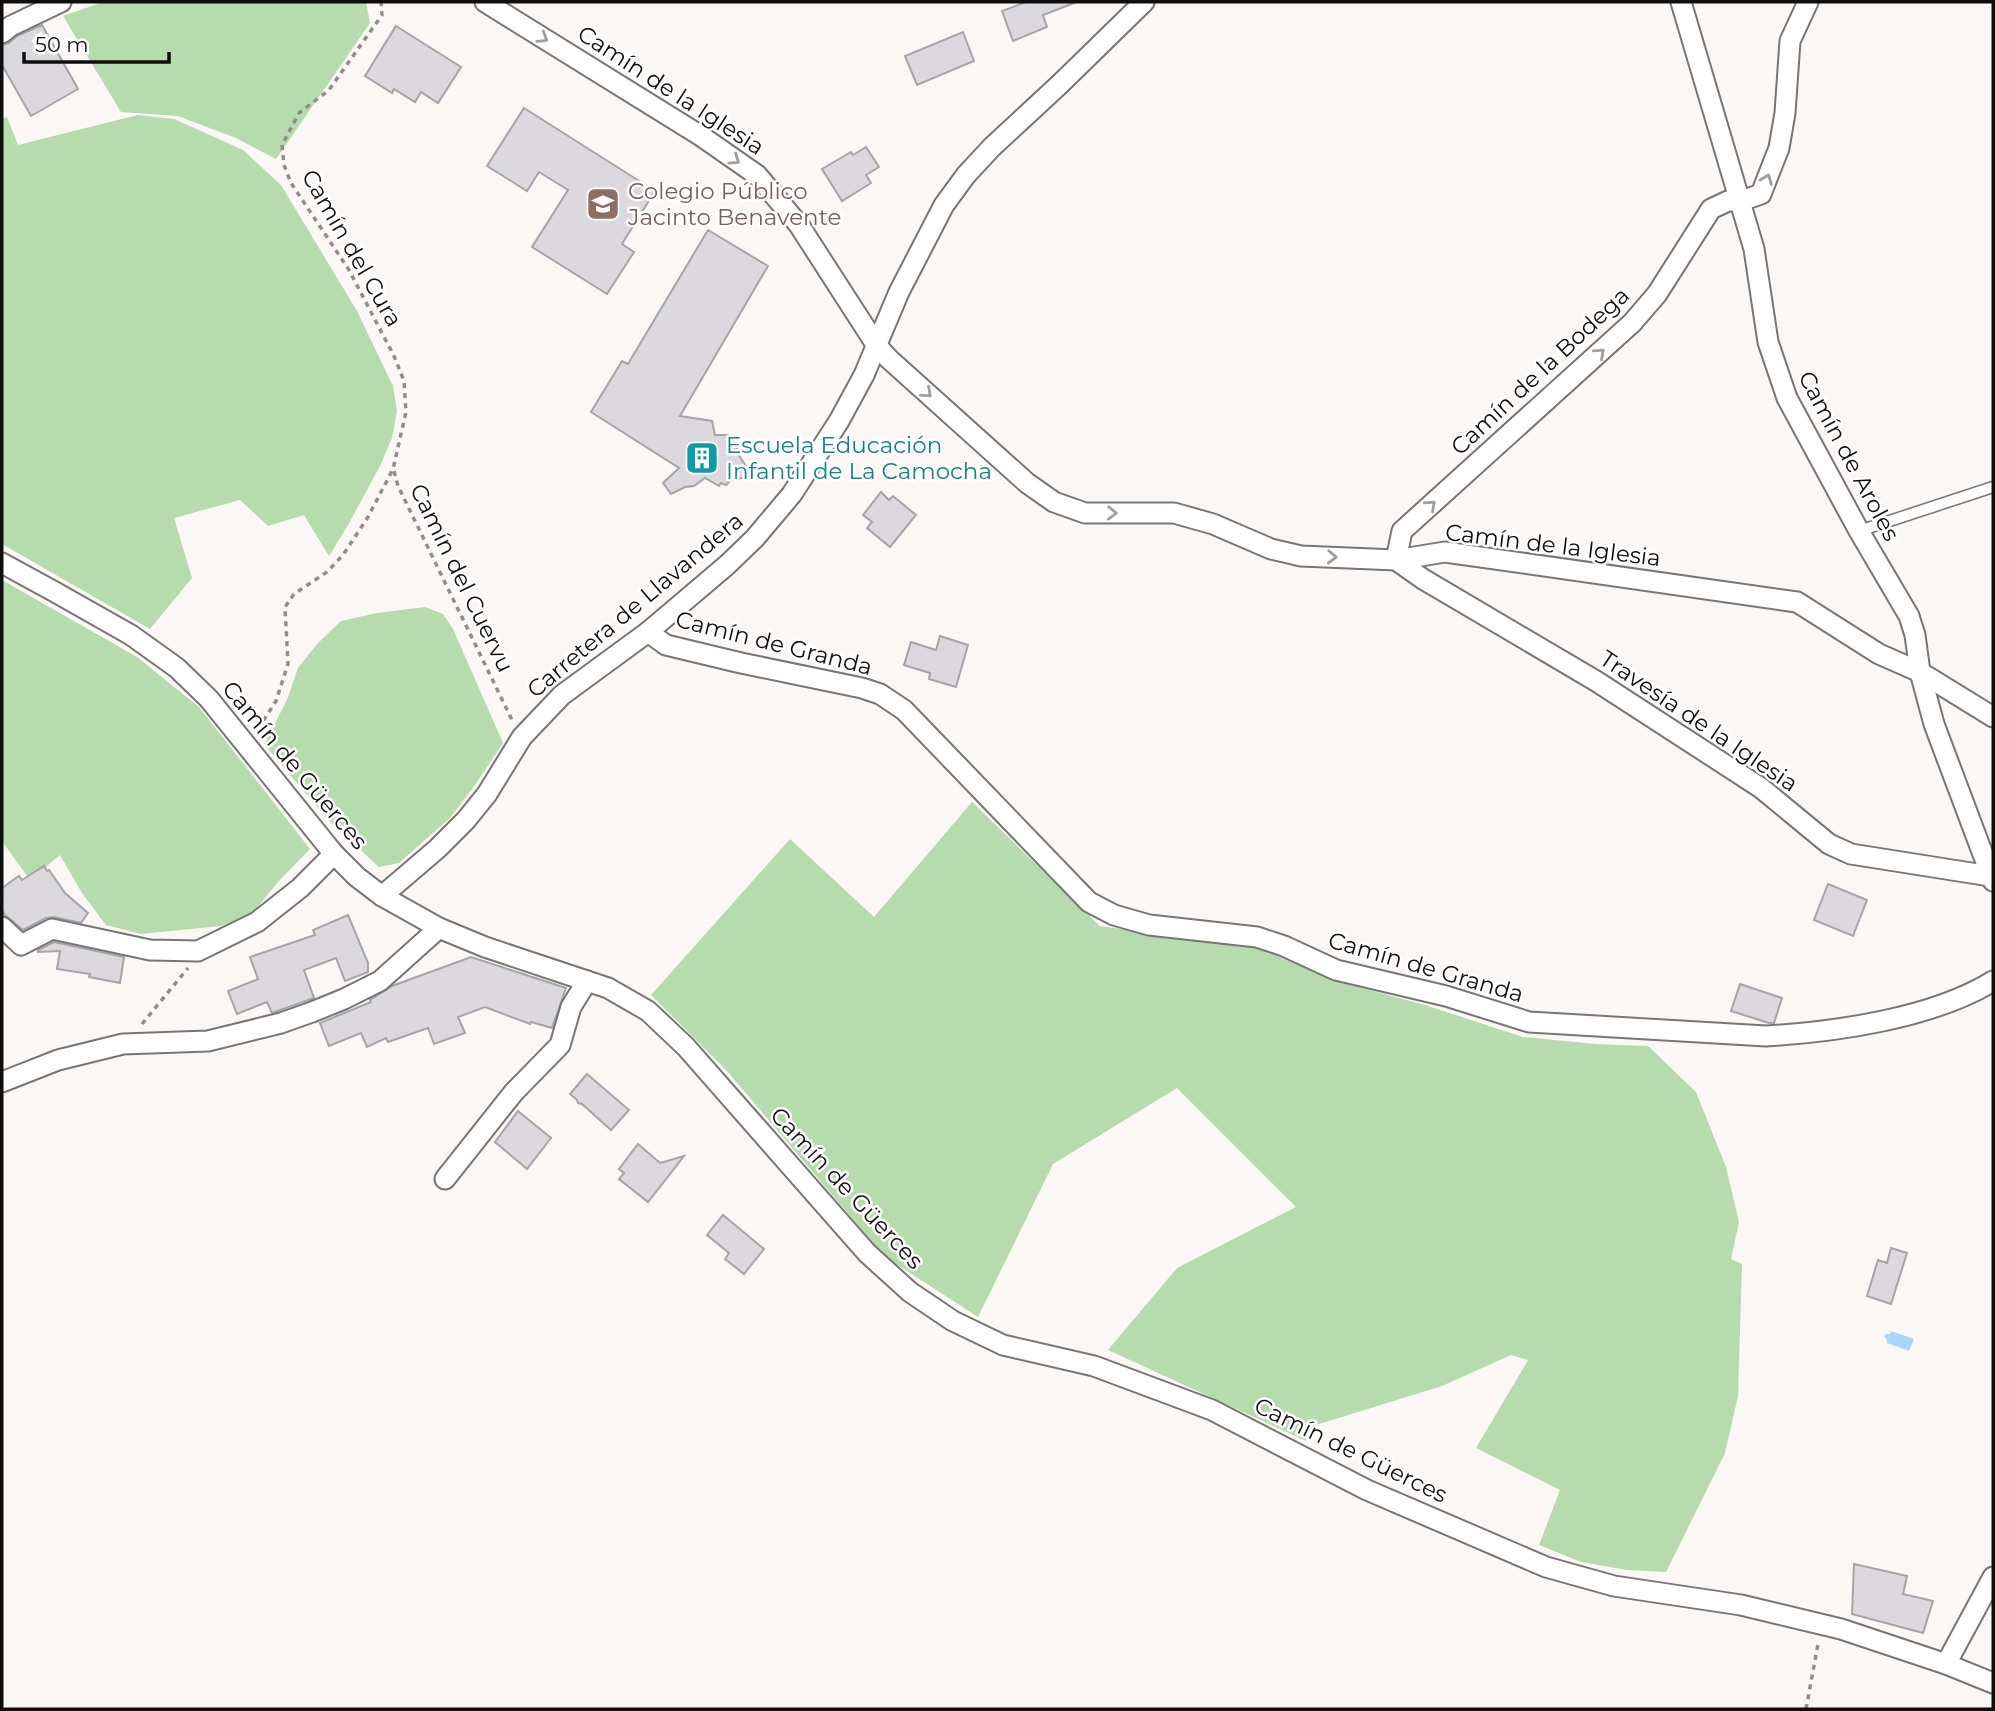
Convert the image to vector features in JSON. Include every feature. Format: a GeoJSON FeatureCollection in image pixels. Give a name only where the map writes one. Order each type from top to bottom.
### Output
{"type":"FeatureCollection","features":[{"type":"Feature","properties":{"kind":"street"},"geometry":{"type":"LineString","coordinates":[[2,33],[20,21],[61,2]]}},
{"type":"Feature","properties":{"kind":"street","name":"Camín de la Iglesia"},"geometry":{"type":"LineString","coordinates":[[485,2],[757,174],[799,225],[877,346],[1027,483],[1054,502],[1085,513],[1174,513],[1213,524],[1270,549],[1301,556],[1396,560],[1445,552],[1797,602],[1879,654],[1920,672],[1993,718]]}},
{"type":"Feature","properties":{"kind":"street","name":"Carretera de Llavandera"},"geometry":{"type":"LineString","coordinates":[[382,896],[467,820],[487,794],[522,737],[562,695],[648,632],[755,538],[792,494],[839,421],[864,375],[899,292],[944,205],[966,175],[992,147],[1144,2]]}},
{"type":"Feature","properties":{"kind":"street","name":"Camín de Aroles"},"geometry":{"type":"LineString","coordinates":[[1681,2],[1754,249],[1768,342],[1787,398],[1859,531],[1909,616],[1916,635],[1920,672],[1934,724],[1992,878]]}},
{"type":"Feature","properties":{"kind":"street","name":"Camín de la Bodega"},"geometry":{"type":"LineString","coordinates":[[1396,560],[1402,531],[1632,323],[1657,294],[1711,209],[1728,201],[1741,201],[1761,194],[1779,148],[1785,113],[1790,41],[1808,2]]}},
{"type":"Feature","properties":{"kind":"street","name":"Travesía de la Iglesia"},"geometry":{"type":"LineString","coordinates":[[1396,560],[1423,579],[1596,681],[1761,788],[1829,844],[1851,854],[1992,878]]}},
{"type":"Feature","properties":{"kind":"street","name":"Camín de Güerces"},"geometry":{"type":"LineString","coordinates":[[2,564],[131,635],[177,668],[209,699],[334,854],[357,877],[382,896],[439,928],[485,947],[608,988],[648,1011],[686,1047],[867,1253],[910,1292],[953,1321],[1003,1345],[1094,1366],[1212,1410],[1367,1490],[1546,1567],[1614,1586],[1741,1605],[1822,1624],[1946,1664],[1993,1684]]}},
{"type":"Feature","properties":{"kind":"street","name":"Camín de Granda"},"geometry":{"type":"LineString","coordinates":[[648,632],[666,645],[880,694],[904,710],[1089,902],[1114,915],[1149,925],[1256,937],[1284,946],[1336,971],[1446,996],[1529,1023],[1766,1036],[1804,1034],[1907,1016],[1978,991],[1993,981]]}},
{"type":"Feature","properties":{"kind":"street"},"geometry":{"type":"LineString","coordinates":[[2,927],[21,944],[52,929],[150,950],[198,951],[257,922],[300,888],[334,854]]}},
{"type":"Feature","properties":{"kind":"street"},"geometry":{"type":"LineString","coordinates":[[2,1082],[58,1060],[123,1044],[208,1041],[281,1023],[344,999],[380,981],[439,928]]}},
{"type":"Feature","properties":{"kind":"street"},"geometry":{"type":"LineString","coordinates":[[445,1179],[514,1092],[560,1045],[571,1007],[587,981]]}},
{"type":"Feature","properties":{"kind":"street"},"geometry":{"type":"LineString","coordinates":[[1946,1664],[1993,1577]]}},
{"type":"Feature","properties":{"kind":"lane"},"geometry":{"type":"LineString","coordinates":[[1859,531],[1993,487]]}},
{"type":"Feature","properties":{"kind":"path","name":"Camín del Cura"},"geometry":{"type":"LineString","coordinates":[[247,746],[276,701],[288,664],[285,607],[294,594],[327,572],[343,555],[368,517],[393,469],[405,412],[404,381],[394,356],[349,270],[292,183],[284,164],[282,145],[299,113],[330,90],[382,15],[381,2]]}},
{"type":"Feature","properties":{"kind":"path","name":"Camín del Cuervu"},"geometry":{"type":"LineString","coordinates":[[393,469],[398,486],[506,710],[522,737]]}},
{"type":"Feature","properties":{"kind":"path"},"geometry":{"type":"LineString","coordinates":[[123,1044],[135,1034],[187,971],[198,951]]}},
{"type":"Feature","properties":{"kind":"path"},"geometry":{"type":"LineString","coordinates":[[1806,1709],[1822,1624]]}},
{"type":"Feature","properties":{"kind":"green space"},"geometry":{"type":"Polygon","coordinates":[[[103,2],[366,2],[370,23],[276,159],[236,138],[178,116],[121,112],[63,16],[103,2]]]}},
{"type":"Feature","properties":{"kind":"green space"},"geometry":{"type":"Polygon","coordinates":[[[138,115],[174,119],[243,150],[281,185],[357,311],[393,386],[397,411],[392,438],[380,466],[329,556],[304,515],[268,526],[240,500],[174,518],[192,578],[150,629],[2,544],[2,119],[7,117],[18,145],[138,115]]]}},
{"type":"Feature","properties":{"kind":"green space"},"geometry":{"type":"Polygon","coordinates":[[[2,580],[137,657],[199,707],[310,849],[252,914],[221,926],[141,934],[106,925],[82,893],[60,855],[30,880],[2,841],[2,580]]]}},
{"type":"Feature","properties":{"kind":"green space"},"geometry":{"type":"Polygon","coordinates":[[[425,607],[443,614],[453,629],[503,743],[450,818],[399,863],[379,867],[329,821],[264,744],[287,700],[298,668],[317,644],[341,621],[425,607]]]}},
{"type":"Feature","properties":{"kind":"green space"},"geometry":{"type":"Polygon","coordinates":[[[972,802],[1100,926],[1256,947],[1336,981],[1425,1005],[1523,1037],[1648,1046],[1696,1092],[1726,1167],[1739,1222],[1731,1259],[1742,1264],[1738,1396],[1725,1453],[1666,1572],[1627,1570],[1581,1562],[1539,1545],[1560,1490],[1476,1448],[1528,1360],[1511,1355],[1442,1386],[1316,1425],[1306,1441],[1108,1350],[1177,1268],[1296,1207],[1177,1088],[1053,1164],[978,1317],[884,1256],[727,1071],[651,995],[790,839],[874,917],[972,802]]]}},
{"type":"Feature","properties":{"kind":"water"},"geometry":{"type":"Polygon","coordinates":[[[1891,1331],[1914,1339],[1909,1351],[1887,1343],[1884,1336],[1891,1331]]]}},
{"type":"Feature","properties":{"kind":"building"},"geometry":{"type":"Polygon","coordinates":[[[1026,2],[1074,3],[1043,15],[1047,27],[1013,41],[1002,11],[1026,2]]]}},
{"type":"Feature","properties":{"kind":"building"},"geometry":{"type":"Polygon","coordinates":[[[42,25],[78,89],[31,116],[2,65],[2,45],[42,25]]]}},
{"type":"Feature","properties":{"kind":"building"},"geometry":{"type":"Polygon","coordinates":[[[396,26],[461,67],[438,103],[421,92],[415,102],[394,89],[392,93],[365,76],[396,26]]]}},
{"type":"Feature","properties":{"kind":"building"},"geometry":{"type":"Polygon","coordinates":[[[963,32],[974,61],[917,85],[905,56],[963,32]]]}},
{"type":"Feature","properties":{"kind":"building","name":"Colegio Público Jacinto Benavente"},"geometry":{"type":"Polygon","coordinates":[[[524,108],[655,191],[622,244],[634,252],[607,294],[532,247],[568,190],[539,172],[527,191],[487,166],[524,108]]]}},
{"type":"Feature","properties":{"kind":"building"},"geometry":{"type":"Polygon","coordinates":[[[866,147],[879,167],[866,175],[871,183],[842,201],[822,169],[851,152],[853,155],[866,147]]]}},
{"type":"Feature","properties":{"kind":"building"},"geometry":{"type":"Polygon","coordinates":[[[708,230],[768,266],[680,416],[712,421],[715,435],[730,435],[746,466],[746,474],[719,486],[705,478],[694,486],[671,494],[663,483],[679,468],[591,412],[622,361],[628,364],[708,230]]]}},
{"type":"Feature","properties":{"kind":"building"},"geometry":{"type":"Polygon","coordinates":[[[881,492],[889,500],[893,496],[916,515],[890,547],[867,528],[872,522],[863,515],[881,492]]]}},
{"type":"Feature","properties":{"kind":"building"},"geometry":{"type":"Polygon","coordinates":[[[940,636],[968,645],[956,687],[929,679],[930,673],[904,665],[911,642],[936,650],[940,636]]]}},
{"type":"Feature","properties":{"kind":"building"},"geometry":{"type":"Polygon","coordinates":[[[44,866],[65,893],[88,913],[81,923],[54,917],[46,918],[23,930],[5,915],[2,910],[2,888],[19,876],[22,880],[44,866]]]}},
{"type":"Feature","properties":{"kind":"building"},"geometry":{"type":"Polygon","coordinates":[[[1828,884],[1867,900],[1853,936],[1814,920],[1828,884]]]}},
{"type":"Feature","properties":{"kind":"building"},"geometry":{"type":"Polygon","coordinates":[[[348,915],[368,963],[368,972],[345,981],[336,958],[304,970],[314,998],[272,1013],[267,1002],[237,1014],[228,991],[258,979],[250,957],[315,935],[313,930],[348,915]]]}},
{"type":"Feature","properties":{"kind":"building"},"geometry":{"type":"Polygon","coordinates":[[[54,942],[124,957],[120,983],[89,977],[90,974],[57,969],[60,951],[38,952],[54,942]]]}},
{"type":"Feature","properties":{"kind":"building"},"geometry":{"type":"Polygon","coordinates":[[[471,957],[566,988],[552,1028],[531,1022],[530,1024],[485,1007],[458,1017],[465,1033],[434,1044],[428,1028],[388,1042],[386,1038],[367,1047],[361,1033],[329,1046],[320,1023],[371,1002],[370,1000],[392,986],[471,957]]]}},
{"type":"Feature","properties":{"kind":"building"},"geometry":{"type":"Polygon","coordinates":[[[1740,984],[1782,998],[1774,1023],[1731,1011],[1740,984]]]}},
{"type":"Feature","properties":{"kind":"building"},"geometry":{"type":"Polygon","coordinates":[[[587,1074],[629,1110],[611,1130],[570,1094],[587,1074]]]}},
{"type":"Feature","properties":{"kind":"building"},"geometry":{"type":"Polygon","coordinates":[[[518,1111],[551,1138],[527,1169],[495,1142],[518,1111]]]}},
{"type":"Feature","properties":{"kind":"building"},"geometry":{"type":"Polygon","coordinates":[[[638,1144],[660,1163],[684,1156],[648,1202],[619,1179],[624,1173],[619,1169],[638,1144]]]}},
{"type":"Feature","properties":{"kind":"building"},"geometry":{"type":"Polygon","coordinates":[[[723,1215],[764,1249],[744,1274],[725,1259],[729,1253],[707,1235],[723,1215]]]}},
{"type":"Feature","properties":{"kind":"building"},"geometry":{"type":"Polygon","coordinates":[[[1891,1248],[1907,1253],[1891,1304],[1867,1296],[1878,1260],[1887,1263],[1891,1248]]]}},
{"type":"Feature","properties":{"kind":"building"},"geometry":{"type":"Polygon","coordinates":[[[1854,1564],[1907,1576],[1903,1594],[1933,1601],[1923,1633],[1852,1614],[1854,1564]]]}},
{"type":"Feature","properties":{"kind":"place","name":"Colegio Público Jacinto Benavente"},"geometry":{"type":"Point","coordinates":[603,204]}},
{"type":"Feature","properties":{"kind":"place","name":"Escuela Educación Infantil de La Camocha"},"geometry":{"type":"Point","coordinates":[702,458]}}]}
